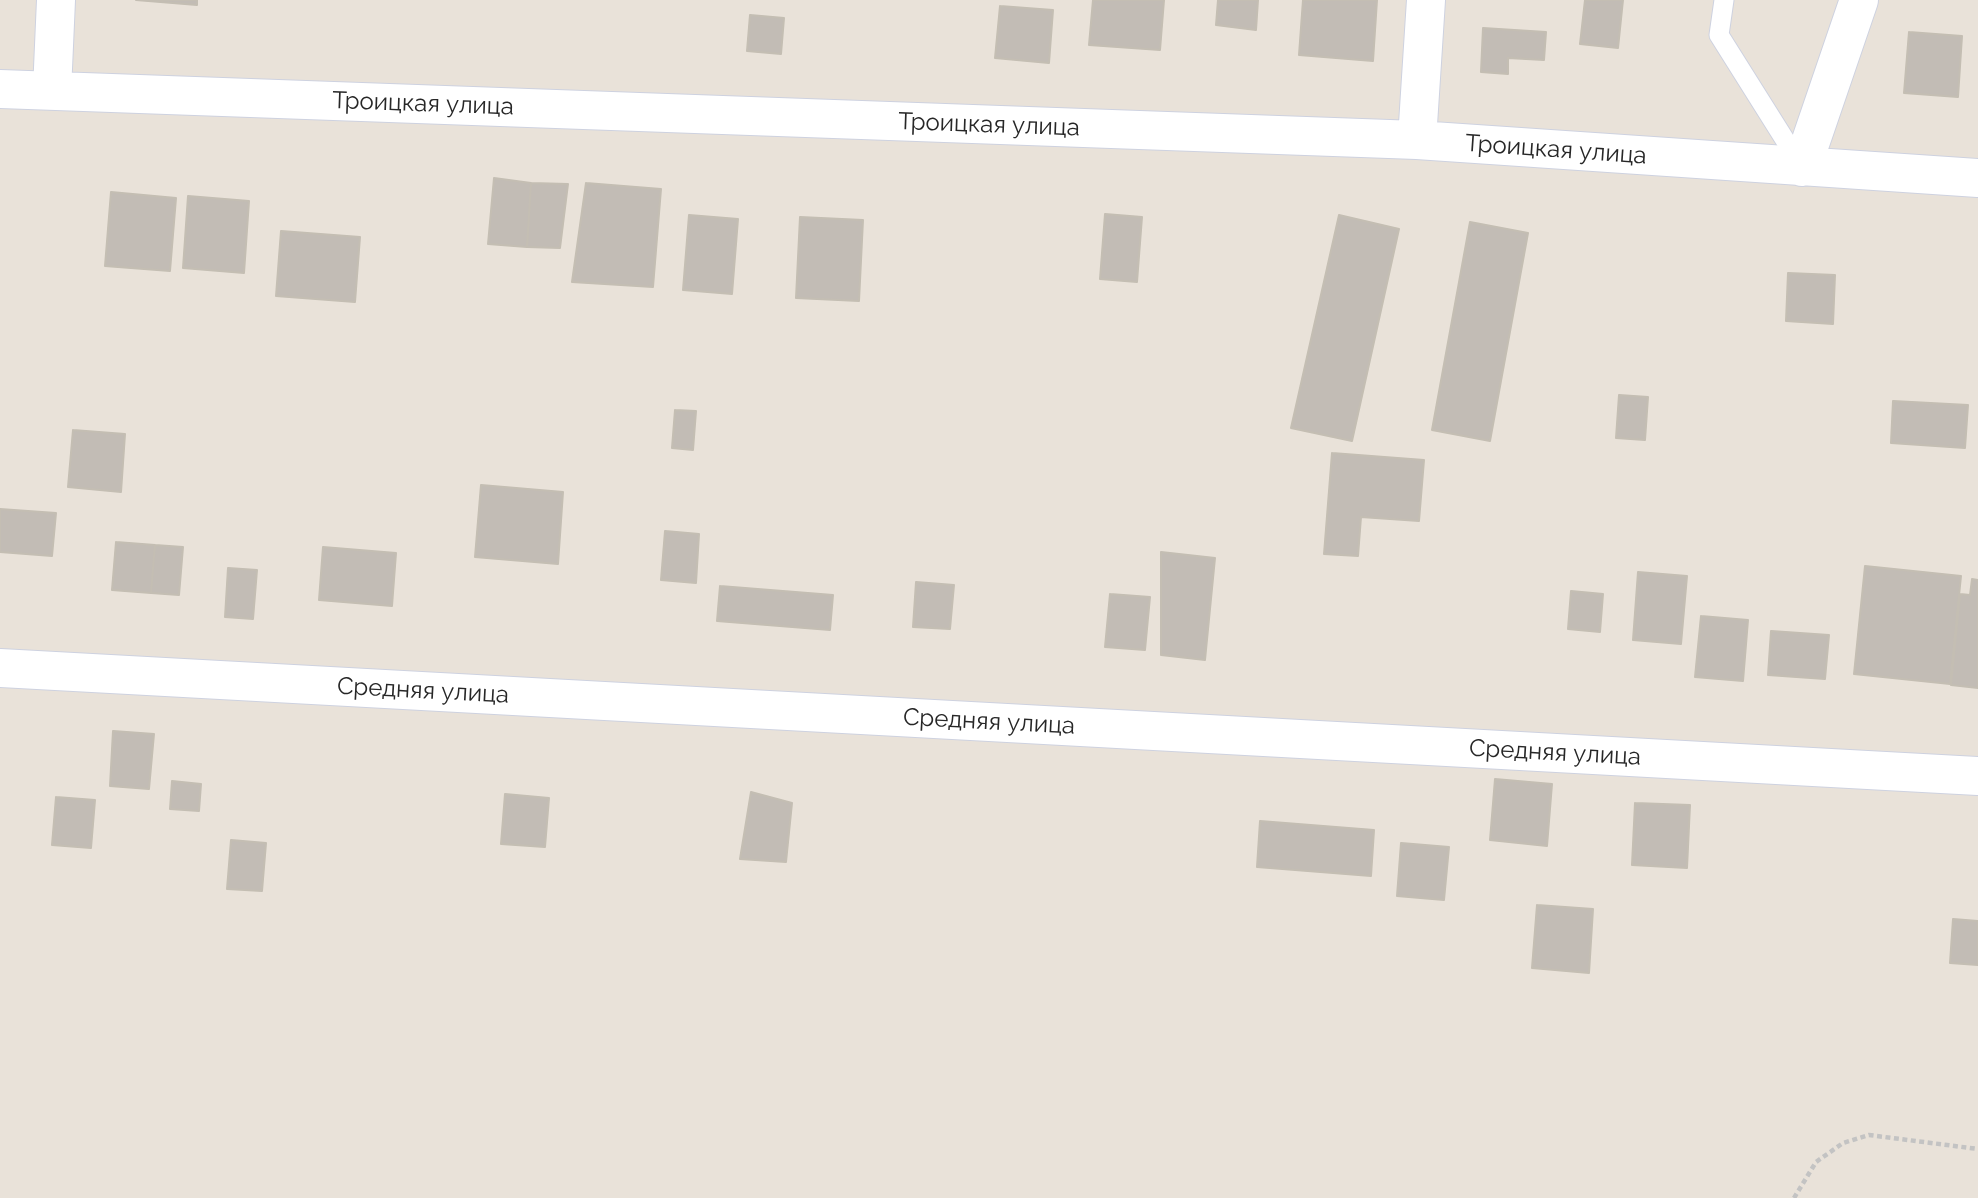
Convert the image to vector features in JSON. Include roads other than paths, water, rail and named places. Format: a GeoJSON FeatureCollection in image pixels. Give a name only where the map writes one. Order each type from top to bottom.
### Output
{"type":"FeatureCollection","features":[{"type":"Feature","properties":{"kind":"street"},"geometry":{"type":"LineString","coordinates":[[52,91],[56,0]]}},
{"type":"Feature","properties":{"kind":"street"},"geometry":{"type":"LineString","coordinates":[[1417,140],[1426,0]]}},
{"type":"Feature","properties":{"kind":"street"},"geometry":{"type":"LineString","coordinates":[[1802,167],[1859,0]]}},
{"type":"Feature","properties":{"kind":"street","name":"Троицкая улица"},"geometry":{"type":"LineString","coordinates":[[0,89],[1417,140],[1978,178]]}},
{"type":"Feature","properties":{"kind":"street","name":"Средняя улица"},"geometry":{"type":"LineString","coordinates":[[0,668],[1978,776]]}},
{"type":"Feature","properties":{"kind":"lane"},"geometry":{"type":"LineString","coordinates":[[1724,0],[1719,35],[1802,167]]}}]}
